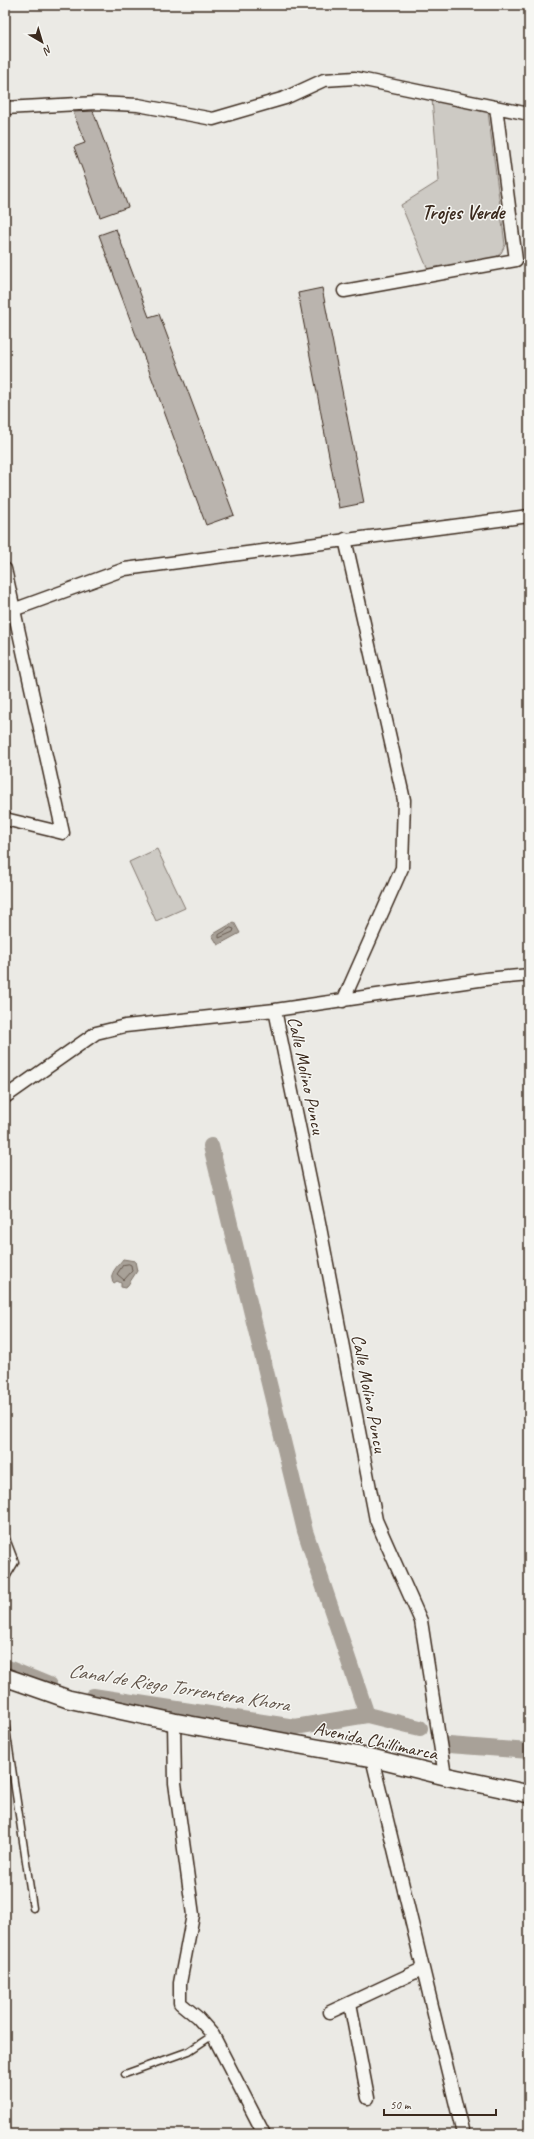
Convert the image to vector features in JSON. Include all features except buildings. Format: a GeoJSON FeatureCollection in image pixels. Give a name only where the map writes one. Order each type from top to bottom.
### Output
{"type":"FeatureCollection","features":[{"type":"Feature","properties":{"kind":"street"},"geometry":{"type":"LineString","coordinates":[[5,108],[97,103],[138,105],[214,119],[286,98],[324,80],[355,78],[529,114]]}},
{"type":"Feature","properties":{"kind":"street"},"geometry":{"type":"LineString","coordinates":[[344,291],[516,260],[496,107]]}},
{"type":"Feature","properties":{"kind":"street"},"geometry":{"type":"LineString","coordinates":[[13,610],[125,569],[345,539],[418,532],[529,516]]}},
{"type":"Feature","properties":{"kind":"street"},"geometry":{"type":"LineString","coordinates":[[343,1001],[402,868],[404,800],[345,539]]}},
{"type":"Feature","properties":{"kind":"street"},"geometry":{"type":"LineString","coordinates":[[5,568],[63,833],[5,819]]}},
{"type":"Feature","properties":{"kind":"street"},"geometry":{"type":"LineString","coordinates":[[5,1097],[96,1032],[125,1026],[275,1010],[486,979],[529,975]]}},
{"type":"Feature","properties":{"kind":"street","name":"Calle Molino Puncu"},"geometry":{"type":"LineString","coordinates":[[275,1010],[319,1222],[376,1520],[421,1621],[445,1776]]}},
{"type":"Feature","properties":{"kind":"street","name":"Avenida Chillimarca"},"geometry":{"type":"LineString","coordinates":[[6,1677],[68,1699],[174,1722],[372,1758],[445,1776],[529,1794]]}},
{"type":"Feature","properties":{"kind":"street"},"geometry":{"type":"LineString","coordinates":[[174,1722],[175,1783],[193,1915],[180,1983],[180,2003],[197,2017],[213,2035],[264,2134]]}},
{"type":"Feature","properties":{"kind":"street"},"geometry":{"type":"LineString","coordinates":[[372,1758],[463,2134]]}},
{"type":"Feature","properties":{"kind":"street"},"geometry":{"type":"LineString","coordinates":[[330,2012],[422,1969]]}},
{"type":"Feature","properties":{"kind":"street"},"geometry":{"type":"LineString","coordinates":[[350,2003],[368,2098]]}},
{"type":"Feature","properties":{"kind":"lane"},"geometry":{"type":"LineString","coordinates":[[5,1536],[15,1562],[5,1579]]}},
{"type":"Feature","properties":{"kind":"lane"},"geometry":{"type":"LineString","coordinates":[[5,1696],[6,1677]]}},
{"type":"Feature","properties":{"kind":"lane"},"geometry":{"type":"LineString","coordinates":[[5,1722],[33,1908]]}},
{"type":"Feature","properties":{"kind":"lane"},"geometry":{"type":"LineString","coordinates":[[125,2074],[189,2051],[213,2035]]}},
{"type":"Feature","properties":{"kind":"shaded area"},"geometry":{"type":"Polygon","coordinates":[[[432,99],[488,112],[505,245],[501,253],[494,259],[428,270],[401,205],[439,181],[432,99]]]}},
{"type":"Feature","properties":{"kind":"shaded area"},"geometry":{"type":"Polygon","coordinates":[[[157,849],[185,908],[156,921],[129,862],[157,849]]]}},
{"type":"Feature","properties":{"kind":"water"},"geometry":{"type":"Polygon","coordinates":[[[234,922],[240,933],[218,945],[212,935],[234,922]]]}},
{"type":"Feature","properties":{"kind":"water"},"geometry":{"type":"Polygon","coordinates":[[[123,1259],[135,1261],[137,1271],[126,1288],[121,1287],[121,1283],[117,1281],[114,1283],[112,1280],[112,1274],[123,1259]]]}},
{"type":"Feature","properties":{"kind":"waterway"},"geometry":{"type":"LineString","coordinates":[[211,1146],[305,1531],[367,1715]]}},
{"type":"Feature","properties":{"kind":"waterway","name":"Canal de Riego Torrentera Khora"},"geometry":{"type":"LineString","coordinates":[[5,1667],[49,1685]]}},
{"type":"Feature","properties":{"kind":"waterway","name":"Canal de Riego Torrentera Khora"},"geometry":{"type":"LineString","coordinates":[[93,1696],[295,1727],[367,1715],[420,1728]]}},
{"type":"Feature","properties":{"kind":"waterway","name":"Canal de Riego Torrentera Khora"},"geometry":{"type":"LineString","coordinates":[[449,1745],[529,1751]]}},
{"type":"Feature","properties":{"kind":"district","name":"Trojes Verde"},"geometry":{"type":"Point","coordinates":[463,212]}}]}
